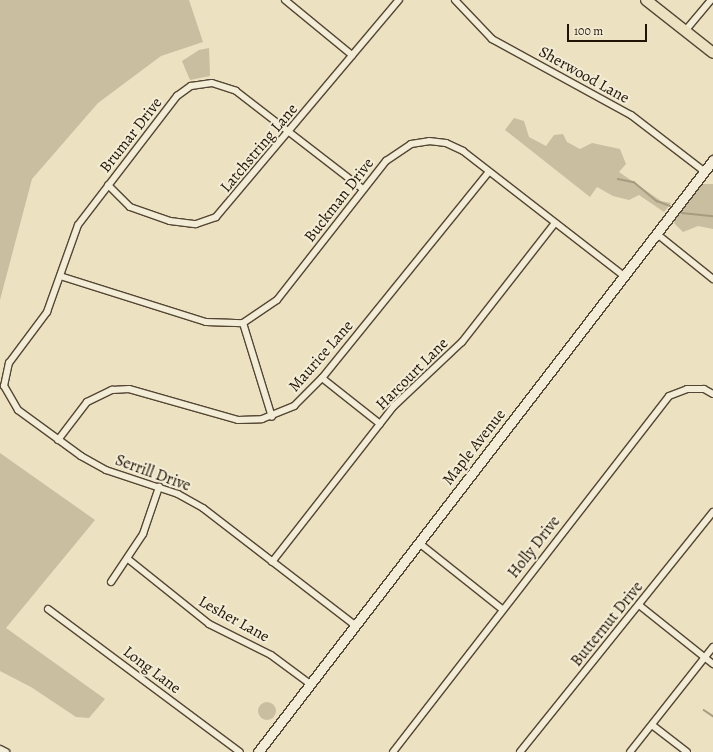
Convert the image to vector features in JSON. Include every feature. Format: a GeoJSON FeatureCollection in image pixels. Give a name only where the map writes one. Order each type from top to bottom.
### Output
{"type":"FeatureCollection","features":[{"type":"Feature","properties":{"kind":"main road"},"geometry":{"type":"LineString","coordinates":[[646,0],[713,52]]}},
{"type":"Feature","properties":{"kind":"street"},"geometry":{"type":"LineString","coordinates":[[285,0],[352,55]]}},
{"type":"Feature","properties":{"kind":"street","name":"Latchstring Lane"},"geometry":{"type":"LineString","coordinates":[[108,185],[136,210],[181,224],[202,223],[226,208],[399,0]]}},
{"type":"Feature","properties":{"kind":"street","name":"Sherwood Lane"},"geometry":{"type":"LineString","coordinates":[[455,0],[492,39],[631,115],[704,171]]}},
{"type":"Feature","properties":{"kind":"street"},"geometry":{"type":"LineString","coordinates":[[685,31],[710,0]]}},
{"type":"Feature","properties":{"kind":"street","name":"Brumar Drive"},"geometry":{"type":"LineString","coordinates":[[4,386],[9,363],[43,320],[76,229],[177,96],[191,86],[212,83],[231,88],[363,189]]}},
{"type":"Feature","properties":{"kind":"street","name":"Buckman Drive"},"geometry":{"type":"LineString","coordinates":[[243,323],[277,300],[363,189],[396,152],[420,142],[437,141],[454,147],[489,172],[624,276]]}},
{"type":"Feature","properties":{"kind":"street","name":"Maple Avenue"},"geometry":{"type":"LineString","coordinates":[[258,752],[713,160]]}},
{"type":"Feature","properties":{"kind":"street","name":"Maurice Lane"},"geometry":{"type":"LineString","coordinates":[[58,440],[87,402],[121,389],[227,418],[272,417],[304,399],[489,172]]}},
{"type":"Feature","properties":{"kind":"street","name":"Harcourt Lane"},"geometry":{"type":"LineString","coordinates":[[272,562],[380,424],[462,342],[555,223]]}},
{"type":"Feature","properties":{"kind":"street"},"geometry":{"type":"LineString","coordinates":[[657,234],[713,279]]}},
{"type":"Feature","properties":{"kind":"street"},"geometry":{"type":"LineString","coordinates":[[60,276],[206,322],[243,323],[272,417]]}},
{"type":"Feature","properties":{"kind":"street"},"geometry":{"type":"LineString","coordinates":[[322,378],[380,424]]}},
{"type":"Feature","properties":{"kind":"street","name":"Serrill Drive"},"geometry":{"type":"LineString","coordinates":[[4,386],[18,410],[93,464],[159,487],[203,508],[356,626]]}},
{"type":"Feature","properties":{"kind":"street","name":"Holly Drive"},"geometry":{"type":"LineString","coordinates":[[393,752],[502,609],[669,396],[687,389],[704,389],[713,394]]}},
{"type":"Feature","properties":{"kind":"street"},"geometry":{"type":"LineString","coordinates":[[111,582],[144,534],[159,487]]}},
{"type":"Feature","properties":{"kind":"street","name":"Butternut Drive"},"geometry":{"type":"LineString","coordinates":[[520,752],[713,512]]}},
{"type":"Feature","properties":{"kind":"street"},"geometry":{"type":"LineString","coordinates":[[419,544],[502,609]]}},
{"type":"Feature","properties":{"kind":"street","name":"Lesher Lane"},"geometry":{"type":"LineString","coordinates":[[128,559],[209,624],[271,655],[310,684]]}},
{"type":"Feature","properties":{"kind":"street"},"geometry":{"type":"LineString","coordinates":[[639,605],[713,664]]}},
{"type":"Feature","properties":{"kind":"street","name":"Long Lane"},"geometry":{"type":"LineString","coordinates":[[48,609],[240,752]]}},
{"type":"Feature","properties":{"kind":"street"},"geometry":{"type":"LineString","coordinates":[[630,752],[713,647]]}},
{"type":"Feature","properties":{"kind":"street"},"geometry":{"type":"LineString","coordinates":[[652,725],[686,752]]}},
{"type":"Feature","properties":{"kind":"street"},"geometry":{"type":"LineString","coordinates":[[0,749],[6,752]]}},
{"type":"Feature","properties":{"kind":"shaded area"},"geometry":{"type":"Polygon","coordinates":[[[0,0],[189,0],[203,42],[161,56],[98,103],[32,179],[0,300],[0,0]]]}},
{"type":"Feature","properties":{"kind":"shaded area"},"geometry":{"type":"Polygon","coordinates":[[[209,48],[210,76],[190,80],[182,61],[199,50],[209,48]]]}},
{"type":"Feature","properties":{"kind":"shaded area"},"geometry":{"type":"Polygon","coordinates":[[[514,118],[524,121],[529,137],[546,146],[554,135],[563,134],[567,142],[580,149],[592,143],[620,149],[626,164],[619,172],[661,201],[671,203],[664,212],[639,195],[629,200],[613,196],[597,187],[590,197],[505,130],[514,118]]]}},
{"type":"Feature","properties":{"kind":"shaded area"},"geometry":{"type":"Polygon","coordinates":[[[702,184],[713,184],[713,229],[698,226],[683,232],[674,223],[677,214],[702,184]]]}},
{"type":"Feature","properties":{"kind":"shaded area"},"geometry":{"type":"Polygon","coordinates":[[[0,453],[95,520],[6,628],[105,699],[89,718],[76,717],[31,687],[0,671],[0,453]]]}},
{"type":"Feature","properties":{"kind":"shaded area"},"geometry":{"type":"Polygon","coordinates":[[[263,702],[271,702],[276,707],[274,718],[271,720],[263,720],[258,715],[258,707],[263,702]]]}},
{"type":"Feature","properties":{"kind":"waterway"},"geometry":{"type":"LineString","coordinates":[[618,179],[634,182],[657,201],[670,206]]}},
{"type":"Feature","properties":{"kind":"waterway"},"geometry":{"type":"LineString","coordinates":[[682,213],[713,216]]}},
{"type":"Feature","properties":{"kind":"waterway"},"geometry":{"type":"LineString","coordinates":[[704,710],[713,716]]}}]}
